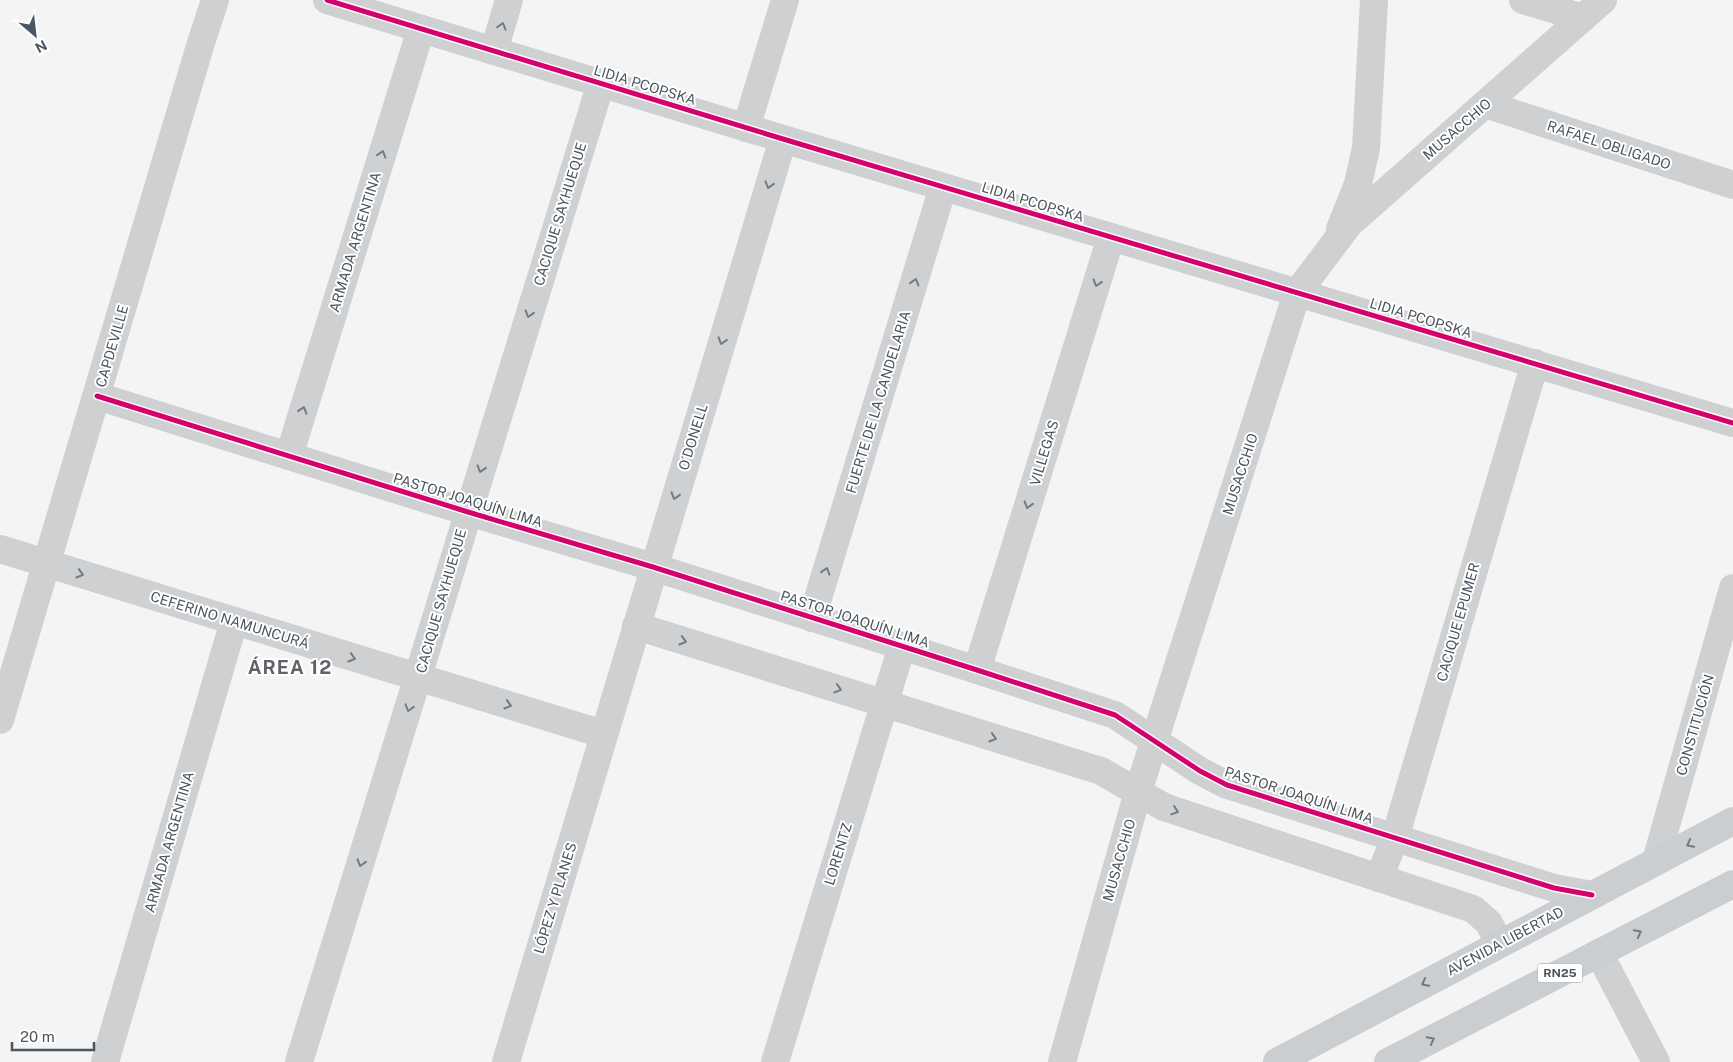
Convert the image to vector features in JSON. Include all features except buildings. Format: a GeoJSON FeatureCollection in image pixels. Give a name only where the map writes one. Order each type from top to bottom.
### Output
{"type":"FeatureCollection","features":[{"type":"Feature","properties":{"kind":"main road","name":"AVENIDA LIBERTAD"},"geometry":{"type":"LineString","coordinates":[[1277,1062],[1733,821]]}},
{"type":"Feature","properties":{"kind":"main road","name":"RN25"},"geometry":{"type":"LineString","coordinates":[[1388,1062],[1733,884]]}},
{"type":"Feature","properties":{"kind":"street","name":"CAPDEVILLE"},"geometry":{"type":"LineString","coordinates":[[0,720],[215,0]]}},
{"type":"Feature","properties":{"kind":"street","name":"LIDIA PCOPSKA"},"geometry":{"type":"LineString","coordinates":[[327,0],[746,128],[1733,423]]}},
{"type":"Feature","properties":{"kind":"street"},"geometry":{"type":"LineString","coordinates":[[494,51],[509,0]]}},
{"type":"Feature","properties":{"kind":"street"},"geometry":{"type":"LineString","coordinates":[[746,128],[785,0]]}},
{"type":"Feature","properties":{"kind":"street"},"geometry":{"type":"LineString","coordinates":[[1335,243],[1358,184],[1366,148],[1374,0]]}},
{"type":"Feature","properties":{"kind":"street"},"geometry":{"type":"LineString","coordinates":[[1523,0],[1583,18]]}},
{"type":"Feature","properties":{"kind":"street","name":"MUSACCHIO"},"geometry":{"type":"LineString","coordinates":[[1062,1062],[1138,792],[1297,293],[1349,224],[1603,0]]}},
{"type":"Feature","properties":{"kind":"street","name":"ARMADA ARGENTINA"},"geometry":{"type":"LineString","coordinates":[[289,456],[421,29]]}},
{"type":"Feature","properties":{"kind":"street","name":"CACIQUE SAYHUEQUE"},"geometry":{"type":"LineString","coordinates":[[299,1062],[601,83]]}},
{"type":"Feature","properties":{"kind":"street","name":"RAFAEL OBLIGADO"},"geometry":{"type":"LineString","coordinates":[[1485,104],[1733,185]]}},
{"type":"Feature","properties":{"kind":"street","name":"O´DONELL"},"geometry":{"type":"LineString","coordinates":[[603,734],[783,139]]}},
{"type":"Feature","properties":{"kind":"street","name":"FUERTE DE LA CANDELARIA"},"geometry":{"type":"LineString","coordinates":[[812,618],[944,187]]}},
{"type":"Feature","properties":{"kind":"street","name":"VILLEGAS"},"geometry":{"type":"LineString","coordinates":[[976,670],[1111,237]]}},
{"type":"Feature","properties":{"kind":"street","name":"CACIQUE EPUMER"},"geometry":{"type":"LineString","coordinates":[[1379,878],[1395,838],[1534,364]]}},
{"type":"Feature","properties":{"kind":"street","name":"PASTOR JOAQUÍN LIMA"},"geometry":{"type":"LineString","coordinates":[[97,396],[468,512],[654,567],[1115,716],[1200,771],[1227,785],[1554,888],[1592,895]]}},
{"type":"Feature","properties":{"kind":"street","name":"CEFERINO NAMUNCURÁ"},"geometry":{"type":"LineString","coordinates":[[0,549],[603,734]]}},
{"type":"Feature","properties":{"kind":"street","name":"CONSTITUCIÓN"},"geometry":{"type":"LineString","coordinates":[[1656,862],[1733,588]]}},
{"type":"Feature","properties":{"kind":"street","name":"ARMADA ARGENTINA"},"geometry":{"type":"LineString","coordinates":[[105,1062],[234,621]]}},
{"type":"Feature","properties":{"kind":"street"},"geometry":{"type":"LineString","coordinates":[[636,626],[1101,771],[1164,807],[1473,909],[1489,923],[1499,944]]}},
{"type":"Feature","properties":{"kind":"street","name":"LORENTZ"},"geometry":{"type":"LineString","coordinates":[[774,1062],[902,646]]}},
{"type":"Feature","properties":{"kind":"street","name":"LÓPEZ Y PLANES"},"geometry":{"type":"LineString","coordinates":[[506,1062],[603,734]]}},
{"type":"Feature","properties":{"kind":"street"},"geometry":{"type":"LineString","coordinates":[[1599,953],[1656,1062]]}},
{"type":"Feature","properties":{"kind":"cycle path"},"geometry":{"type":"LineString","coordinates":[[327,0],[783,139],[1733,423]]}},
{"type":"Feature","properties":{"kind":"cycle path"},"geometry":{"type":"LineString","coordinates":[[97,396],[468,512],[653,567],[1115,715],[1200,771],[1227,785],[1554,888],[1592,895]]}},
{"type":"Feature","properties":{"kind":"district","name":"ÁREA 12"},"geometry":{"type":"Point","coordinates":[290,667]}}]}
